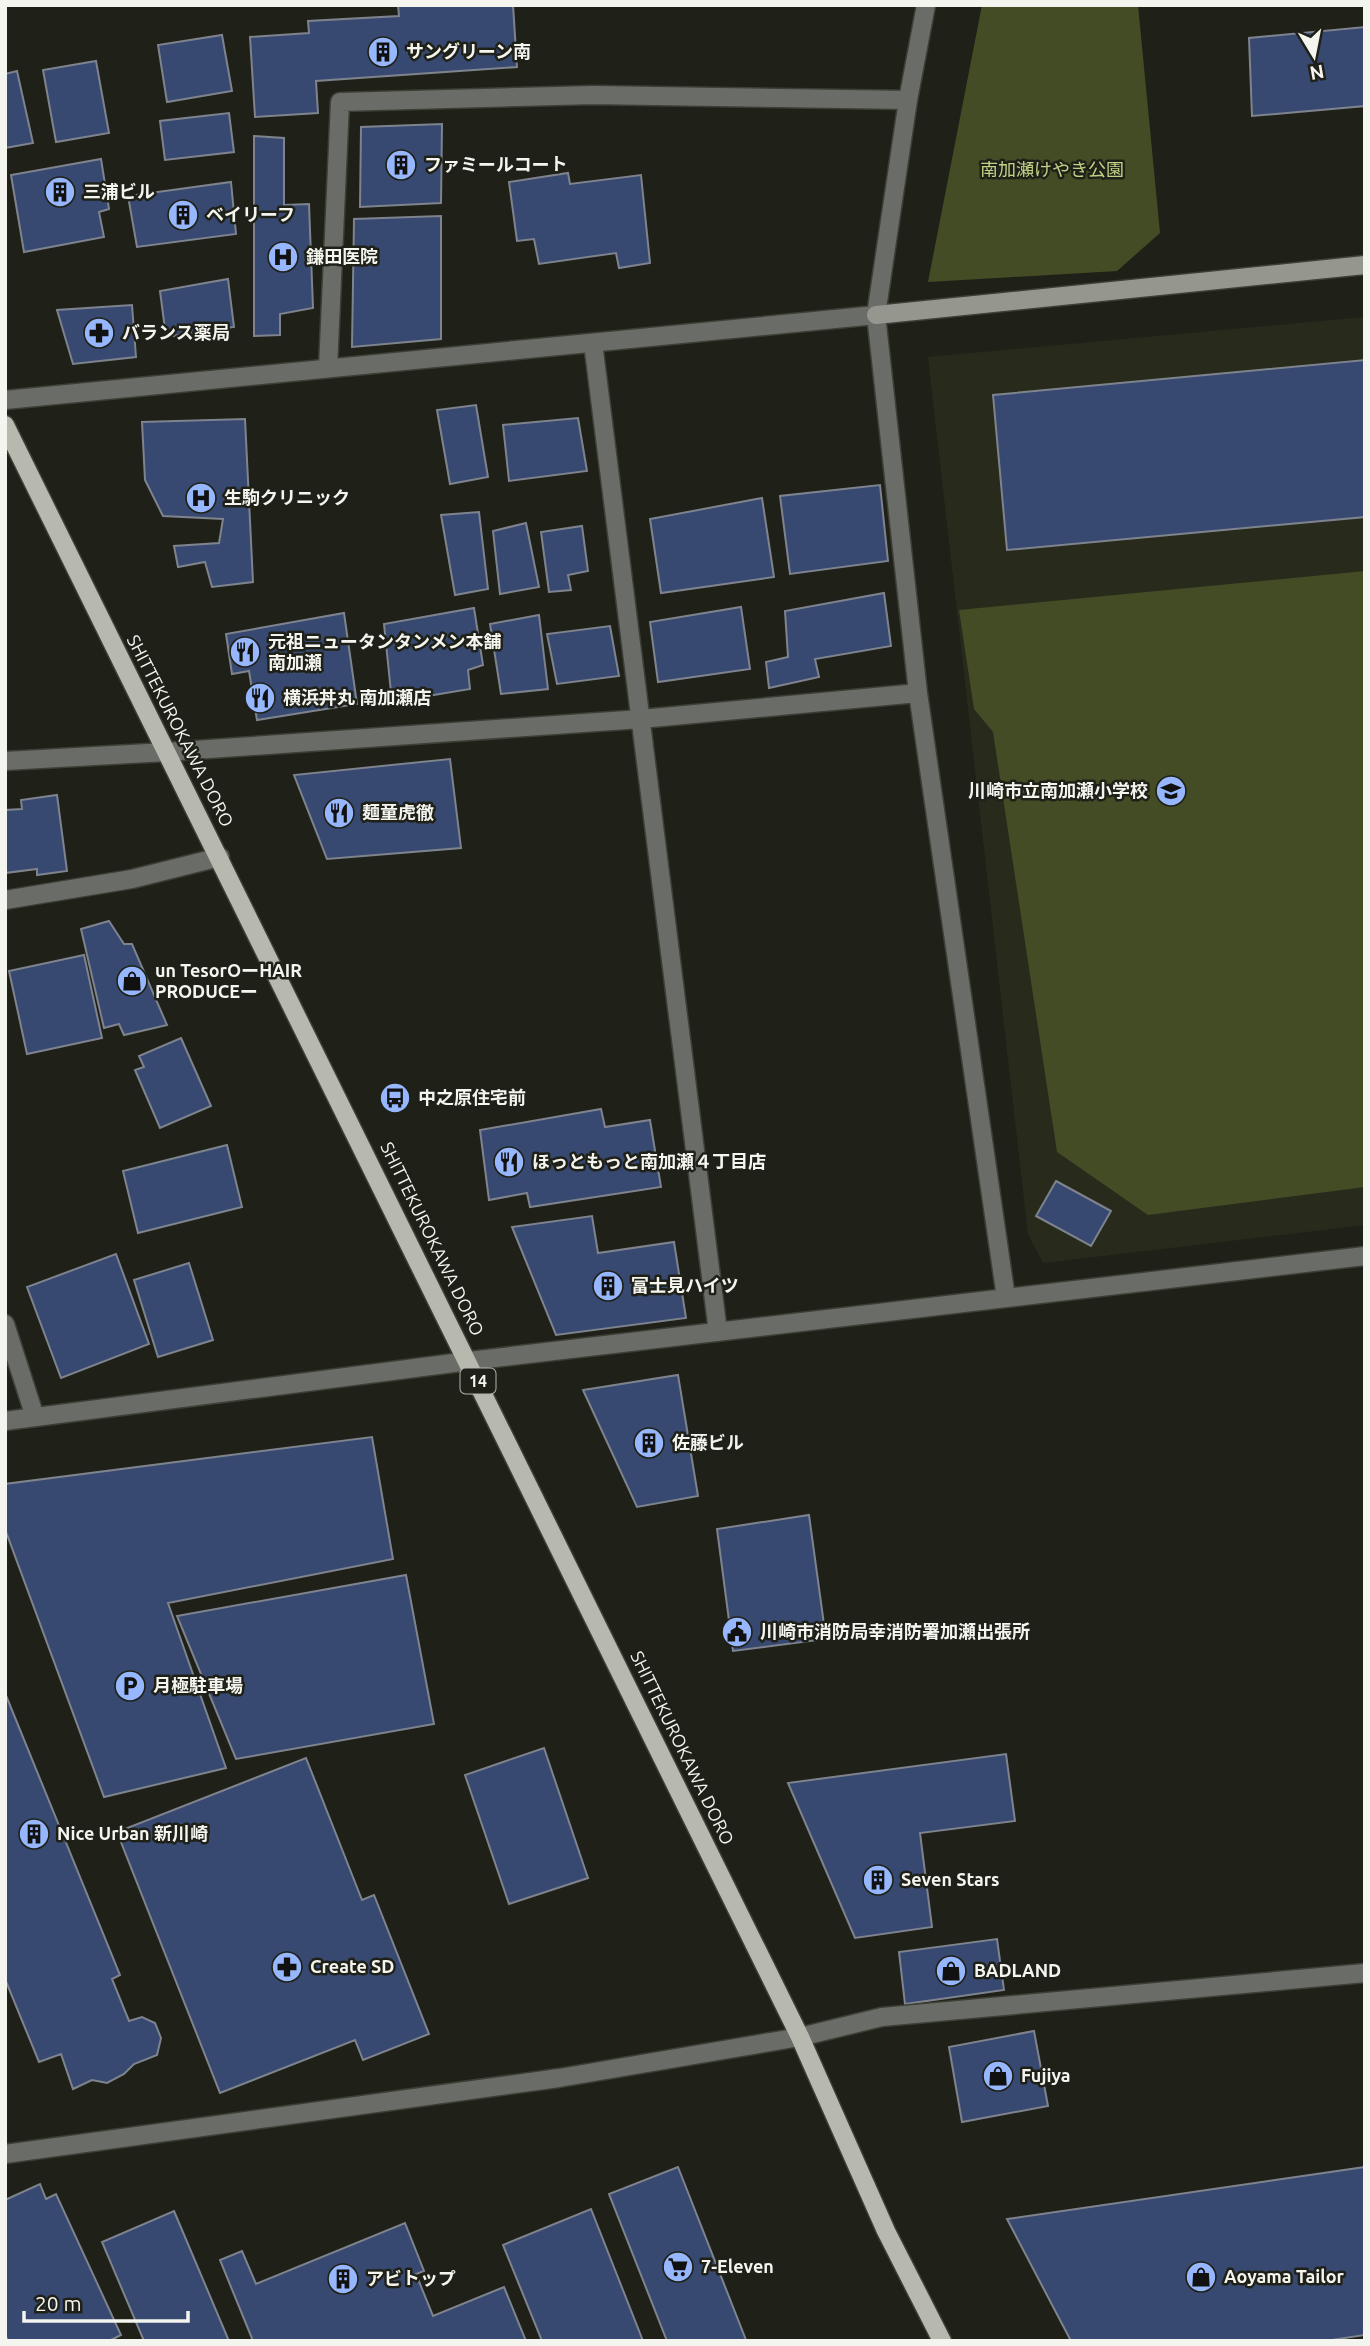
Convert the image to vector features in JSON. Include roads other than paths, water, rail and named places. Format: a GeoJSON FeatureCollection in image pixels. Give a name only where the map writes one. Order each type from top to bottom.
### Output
{"type":"FeatureCollection","features":[{"type":"Feature","properties":{"kind":"main road","name":"SHITTEKUROKAWA DORO"},"geometry":{"type":"LineString","coordinates":[[5,425],[800,2037],[886,2231],[942,2341]]}},
{"type":"Feature","properties":{"kind":"street"},"geometry":{"type":"LineString","coordinates":[[926,5],[908,100],[876,315],[918,693],[1006,1298]]}},
{"type":"Feature","properties":{"kind":"street"},"geometry":{"type":"LineString","coordinates":[[328,368],[340,102],[593,95],[908,100]]}},
{"type":"Feature","properties":{"kind":"street"},"geometry":{"type":"LineString","coordinates":[[5,400],[1365,265]]}},
{"type":"Feature","properties":{"kind":"street"},"geometry":{"type":"LineString","coordinates":[[593,343],[718,1332]]}},
{"type":"Feature","properties":{"kind":"street"},"geometry":{"type":"LineString","coordinates":[[5,761],[641,719],[918,693]]}},
{"type":"Feature","properties":{"kind":"street"},"geometry":{"type":"LineString","coordinates":[[5,900],[132,879],[220,857]]}},
{"type":"Feature","properties":{"kind":"street"},"geometry":{"type":"LineString","coordinates":[[5,1421],[468,1362],[1365,1256]]}},
{"type":"Feature","properties":{"kind":"street"},"geometry":{"type":"LineString","coordinates":[[5,1324],[35,1417]]}},
{"type":"Feature","properties":{"kind":"street"},"geometry":{"type":"LineString","coordinates":[[5,2154],[559,2077],[800,2037],[882,2017],[1365,1973]]}},
{"type":"Feature","properties":{"kind":"place","name":"サングリーン南"},"geometry":{"type":"Point","coordinates":[383,52]}},
{"type":"Feature","properties":{"kind":"place","name":"ファミールコート"},"geometry":{"type":"Point","coordinates":[401,165]}},
{"type":"Feature","properties":{"kind":"place","name":"三浦ビル"},"geometry":{"type":"Point","coordinates":[60,192]}},
{"type":"Feature","properties":{"kind":"place","name":"ベイリーフ"},"geometry":{"type":"Point","coordinates":[183,215]}},
{"type":"Feature","properties":{"kind":"place","name":"鎌田医院"},"geometry":{"type":"Point","coordinates":[283,257]}},
{"type":"Feature","properties":{"kind":"place","name":"バランス薬局"},"geometry":{"type":"Point","coordinates":[99,333]}},
{"type":"Feature","properties":{"kind":"place","name":"生駒クリニック"},"geometry":{"type":"Point","coordinates":[201,498]}},
{"type":"Feature","properties":{"kind":"place","name":"元祖ニュータンタンメン本舗 南加瀬"},"geometry":{"type":"Point","coordinates":[245,652]}},
{"type":"Feature","properties":{"kind":"place","name":"横浜丼丸 南加瀬店"},"geometry":{"type":"Point","coordinates":[260,698]}},
{"type":"Feature","properties":{"kind":"place","name":"川崎市立南加瀬小学校"},"geometry":{"type":"Point","coordinates":[1171,791]}},
{"type":"Feature","properties":{"kind":"place","name":"麺童虎徹"},"geometry":{"type":"Point","coordinates":[339,813]}},
{"type":"Feature","properties":{"kind":"place","name":"un TesorOーHAIR PRODUCEー"},"geometry":{"type":"Point","coordinates":[132,981]}},
{"type":"Feature","properties":{"kind":"place","name":"中之原住宅前"},"geometry":{"type":"Point","coordinates":[395,1098]}},
{"type":"Feature","properties":{"kind":"place","name":"ほっともっと南加瀬４丁目店"},"geometry":{"type":"Point","coordinates":[509,1162]}},
{"type":"Feature","properties":{"kind":"place","name":"富士見ハイツ"},"geometry":{"type":"Point","coordinates":[608,1286]}},
{"type":"Feature","properties":{"kind":"place","name":"佐藤ビル"},"geometry":{"type":"Point","coordinates":[649,1443]}},
{"type":"Feature","properties":{"kind":"place","name":"川崎市消防局幸消防署加瀬出張所"},"geometry":{"type":"Point","coordinates":[737,1632]}},
{"type":"Feature","properties":{"kind":"place","name":"月極駐車場"},"geometry":{"type":"Point","coordinates":[130,1686]}},
{"type":"Feature","properties":{"kind":"place","name":"Nice Urban 新川崎"},"geometry":{"type":"Point","coordinates":[34,1834]}},
{"type":"Feature","properties":{"kind":"place","name":"Seven Stars"},"geometry":{"type":"Point","coordinates":[878,1880]}},
{"type":"Feature","properties":{"kind":"place","name":"Create SD"},"geometry":{"type":"Point","coordinates":[287,1967]}},
{"type":"Feature","properties":{"kind":"place","name":"BADLAND"},"geometry":{"type":"Point","coordinates":[951,1971]}},
{"type":"Feature","properties":{"kind":"place","name":"Fujiya"},"geometry":{"type":"Point","coordinates":[998,2076]}},
{"type":"Feature","properties":{"kind":"place","name":"7-Eleven"},"geometry":{"type":"Point","coordinates":[678,2267]}},
{"type":"Feature","properties":{"kind":"place","name":"Aoyama Tailor"},"geometry":{"type":"Point","coordinates":[1201,2277]}},
{"type":"Feature","properties":{"kind":"place","name":"アビトップ"},"geometry":{"type":"Point","coordinates":[343,2279]}},
{"type":"Feature","properties":{"kind":"park label","name":"南加瀬けやき公園"},"geometry":{"type":"Point","coordinates":[1052,170]}}]}
